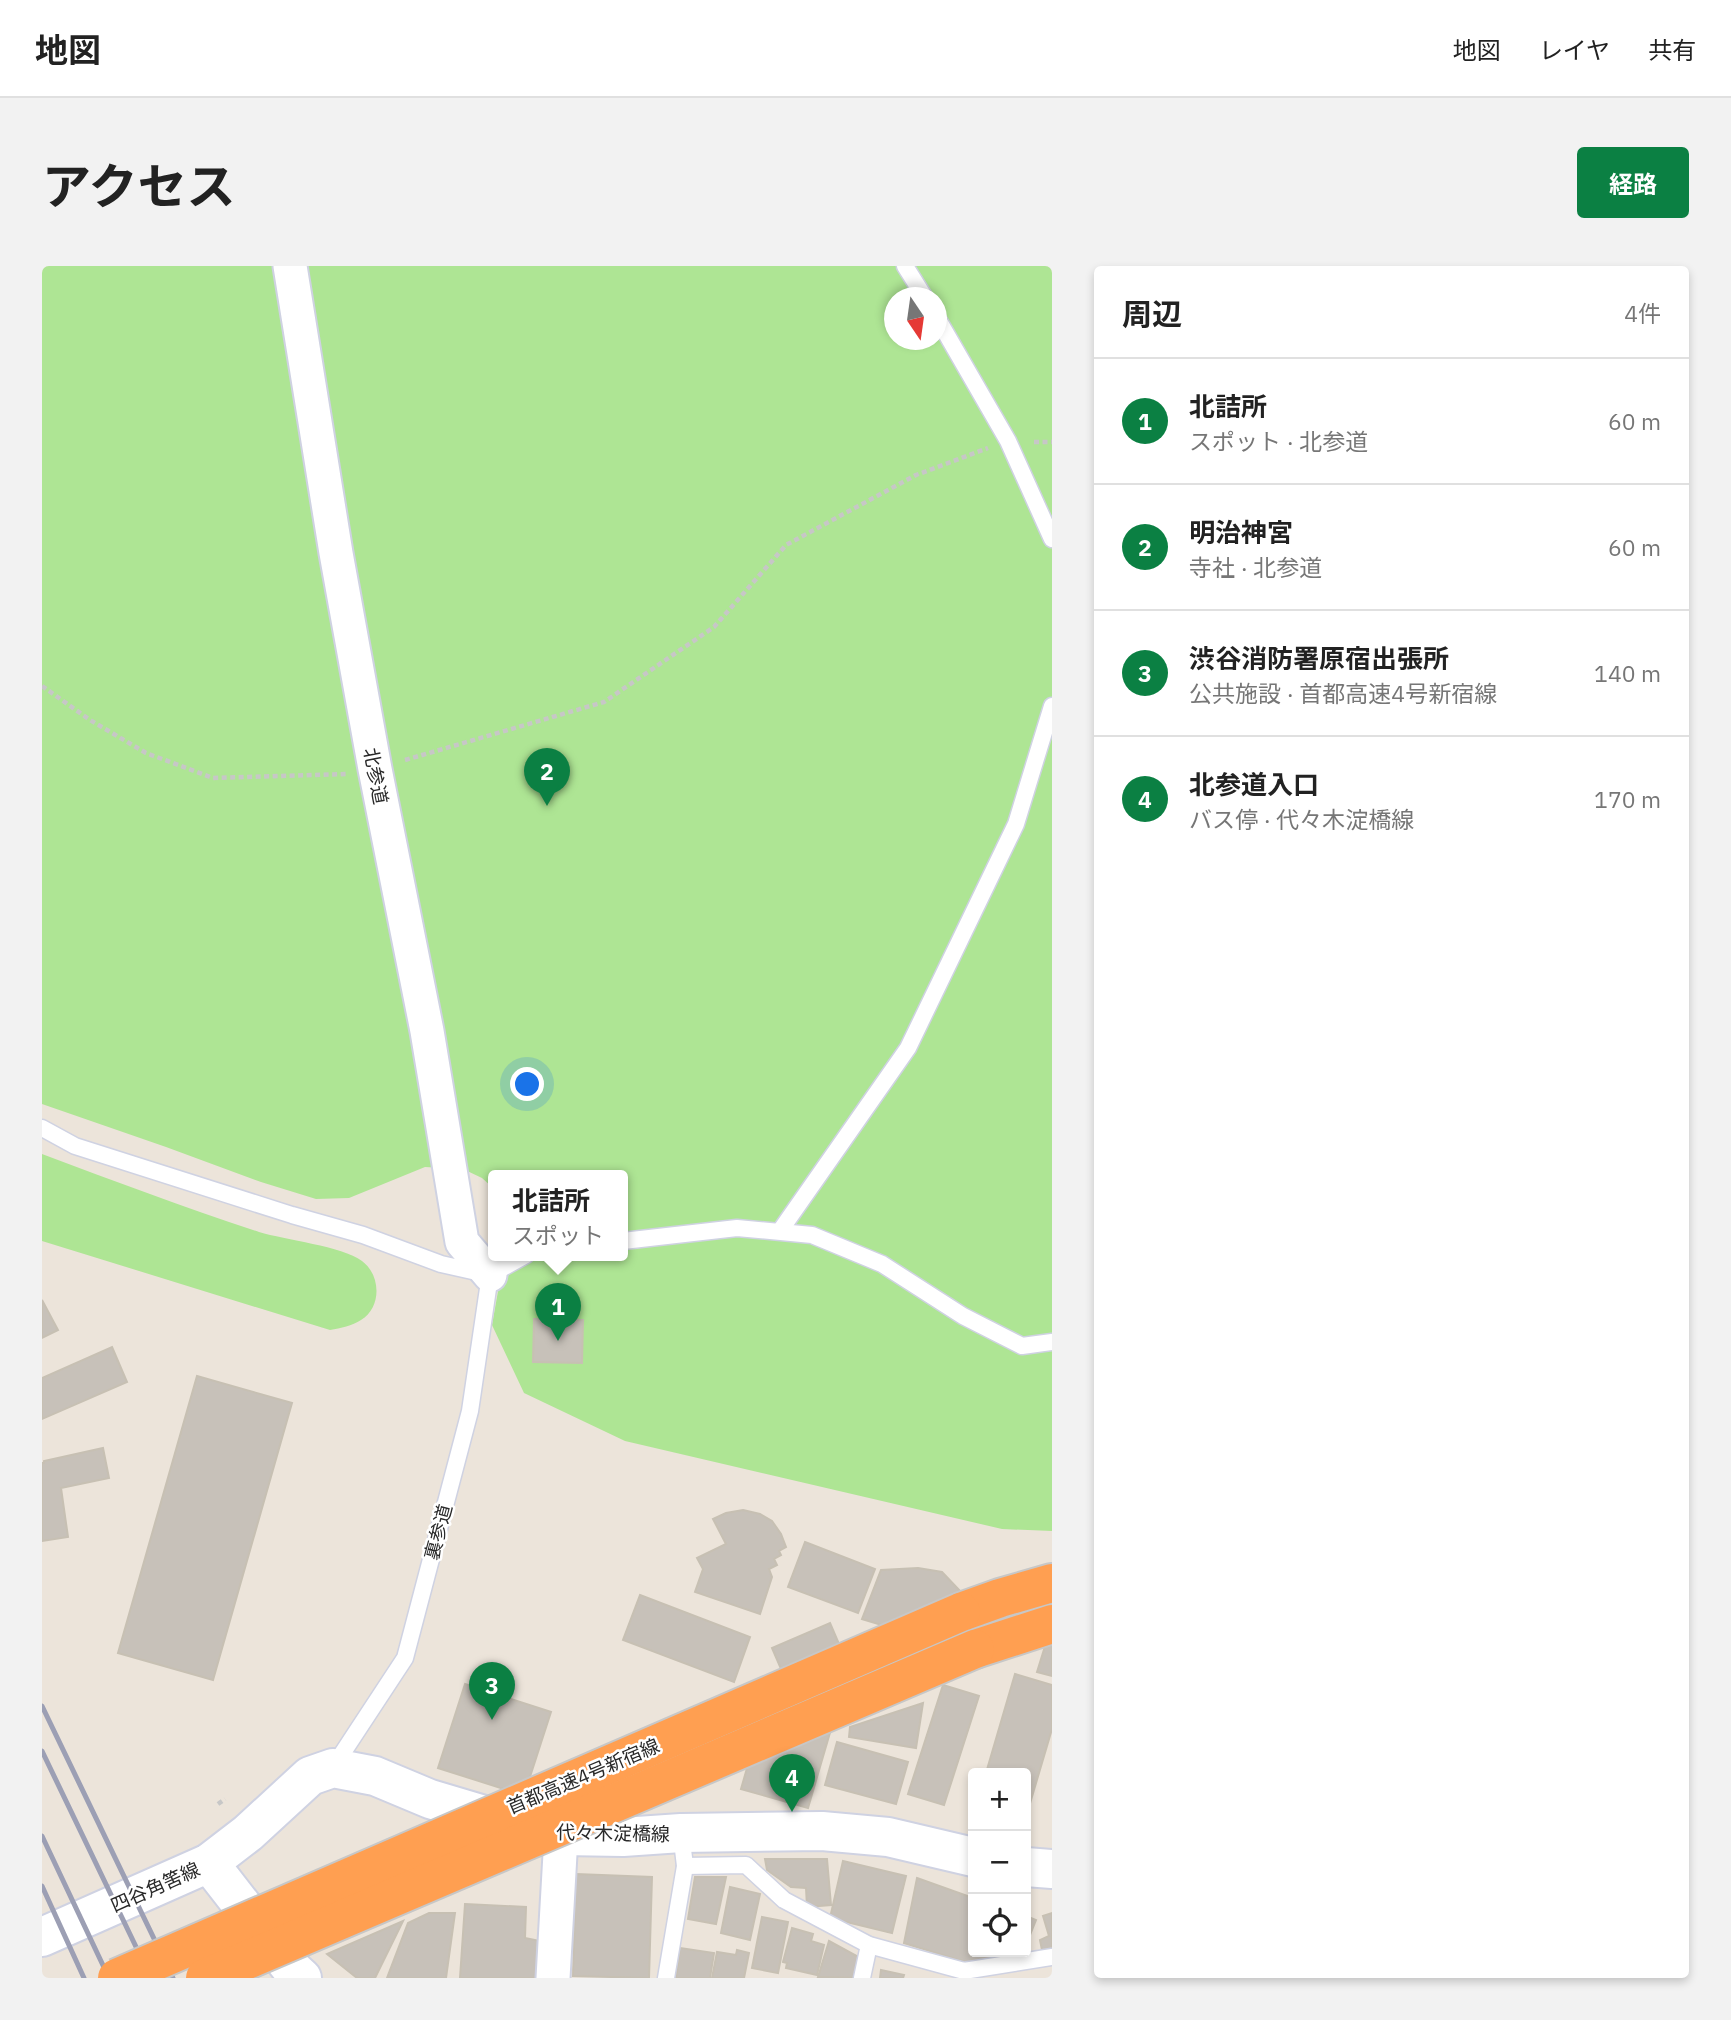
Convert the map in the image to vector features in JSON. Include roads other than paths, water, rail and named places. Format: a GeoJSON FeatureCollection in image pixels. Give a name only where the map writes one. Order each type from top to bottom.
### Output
{"type":"FeatureCollection","features":[{"type":"Feature","properties":{"kind":"highway","name":"首都高速4号新宿線"},"geometry":{"type":"LineString","coordinates":[[117,1978],[961,1612],[1052,1583]]}},
{"type":"Feature","properties":{"kind":"highway","name":"首都高速4号新宿線"},"geometry":{"type":"LineString","coordinates":[[205,1978],[975,1649],[1052,1624]]}},
{"type":"Feature","properties":{"kind":"street","name":"北参道"},"geometry":{"type":"LineString","coordinates":[[290,266],[336,553],[427,1031],[462,1241],[490,1275]]}},
{"type":"Feature","properties":{"kind":"street","name":"代々木淀橋線"},"geometry":{"type":"LineString","coordinates":[[333,1768],[375,1776],[430,1799],[561,1836],[623,1837],[683,1850],[822,1831],[888,1837],[968,1856]]}},
{"type":"Feature","properties":{"kind":"street"},"geometry":{"type":"LineString","coordinates":[[209,1863],[248,1833],[310,1776],[333,1768]]}},
{"type":"Feature","properties":{"kind":"street"},"geometry":{"type":"LineString","coordinates":[[553,1978],[561,1836]]}},
{"type":"Feature","properties":{"kind":"street","name":"四谷角筈線"},"geometry":{"type":"LineString","coordinates":[[42,1937],[209,1863],[291,1974]]}},
{"type":"Feature","properties":{"kind":"street"},"geometry":{"type":"LineString","coordinates":[[1031,1867],[1052,1869]]}},
{"type":"Feature","properties":{"kind":"lane"},"geometry":{"type":"LineString","coordinates":[[905,266],[918,287]]}},
{"type":"Feature","properties":{"kind":"lane"},"geometry":{"type":"LineString","coordinates":[[947,335],[1008,441],[1052,539]]}},
{"type":"Feature","properties":{"kind":"lane"},"geometry":{"type":"LineString","coordinates":[[780,1231],[908,1048],[1016,824],[1052,705]]}},
{"type":"Feature","properties":{"kind":"lane"},"geometry":{"type":"LineString","coordinates":[[42,1128],[75,1146],[363,1235],[441,1264],[490,1275],[515,1261]]}},
{"type":"Feature","properties":{"kind":"lane"},"geometry":{"type":"LineString","coordinates":[[628,1240],[737,1228],[812,1235],[882,1265],[963,1316],[1022,1346],[1052,1342]]}},
{"type":"Feature","properties":{"kind":"lane","name":"裏参道"},"geometry":{"type":"LineString","coordinates":[[333,1768],[405,1658],[470,1411],[490,1275]]}},
{"type":"Feature","properties":{"kind":"lane"},"geometry":{"type":"LineString","coordinates":[[666,1978],[683,1850],[746,1865],[784,1900],[869,1945],[964,1971],[1052,1957]]}},
{"type":"Feature","properties":{"kind":"lane"},"geometry":{"type":"LineString","coordinates":[[862,1978],[869,1945]]}},
{"type":"Feature","properties":{"kind":"railway"},"geometry":{"type":"LineString","coordinates":[[42,1706],[173,1978]]}},
{"type":"Feature","properties":{"kind":"railway"},"geometry":{"type":"LineString","coordinates":[[42,1751],[151,1978]]}},
{"type":"Feature","properties":{"kind":"railway"},"geometry":{"type":"LineString","coordinates":[[42,1836],[109,1978]]}},
{"type":"Feature","properties":{"kind":"railway"},"geometry":{"type":"LineString","coordinates":[[42,1886],[84,1978]]}},
{"type":"Feature","properties":{"kind":"place","name":"明治神宮"},"geometry":{"type":"Point","coordinates":[547,806]}},
{"type":"Feature","properties":{"kind":"place","name":"北詰所"},"geometry":{"type":"Point","coordinates":[558,1341]}},
{"type":"Feature","properties":{"kind":"place","name":"渋谷消防署原宿出張所"},"geometry":{"type":"Point","coordinates":[492,1720]}},
{"type":"Feature","properties":{"kind":"place","name":"北参道入口"},"geometry":{"type":"Point","coordinates":[792,1812]}}]}
